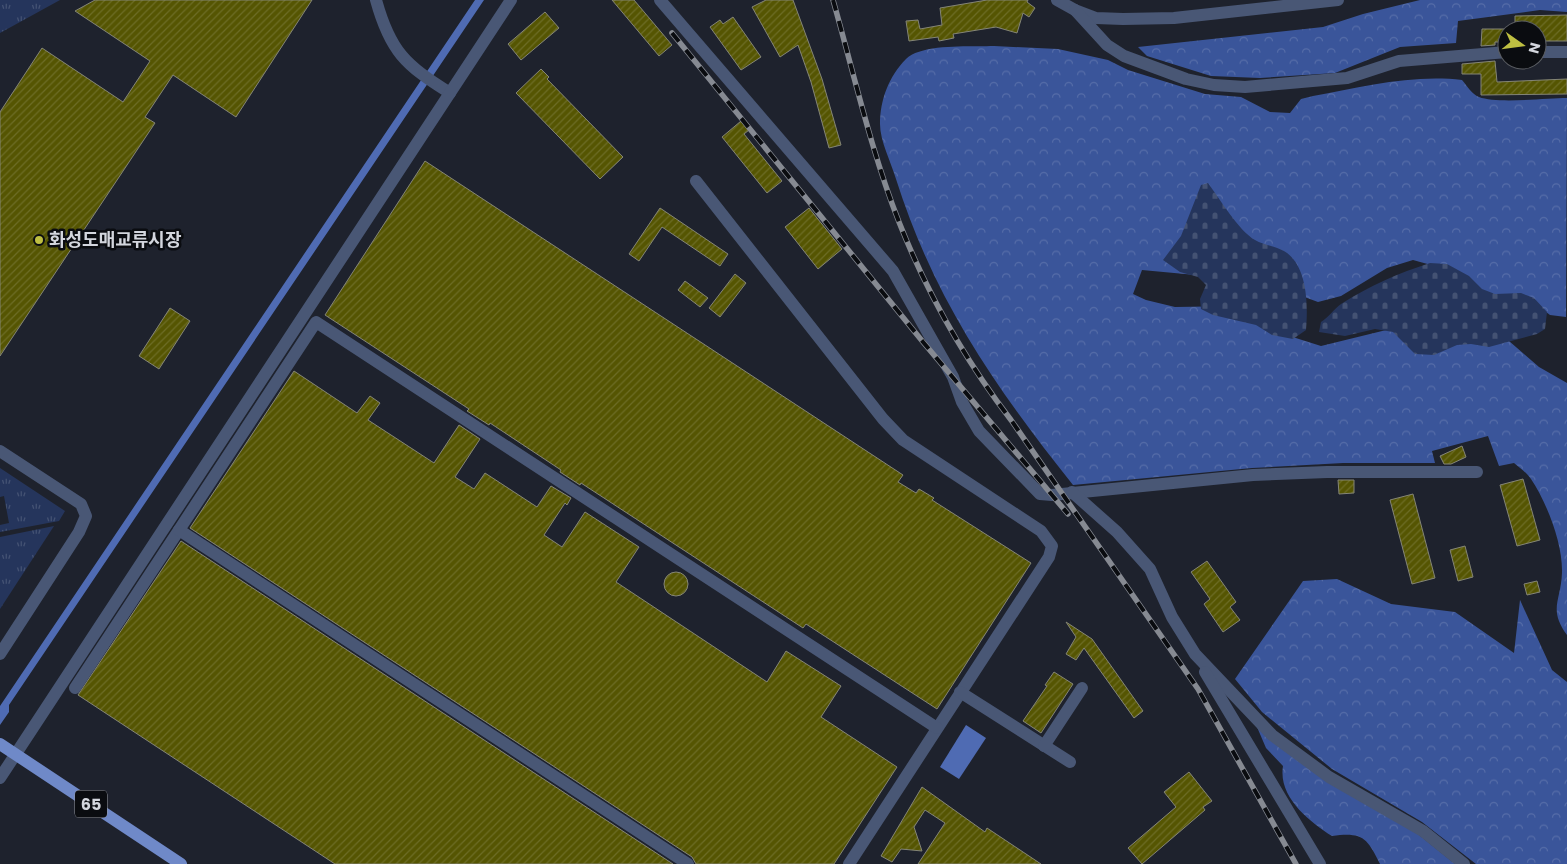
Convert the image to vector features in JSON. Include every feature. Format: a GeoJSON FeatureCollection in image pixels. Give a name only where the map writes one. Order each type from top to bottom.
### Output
{"type":"FeatureCollection","features":[{"type":"Feature","properties":{"kind":"main road","name":"65"},"geometry":{"type":"LineString","coordinates":[[0,744],[181,864]]}},
{"type":"Feature","properties":{"kind":"street"},"geometry":{"type":"LineString","coordinates":[[376,0],[381,18],[402,58],[427,78],[450,92]]}},
{"type":"Feature","properties":{"kind":"street"},"geometry":{"type":"LineString","coordinates":[[0,778],[511,0]]}},
{"type":"Feature","properties":{"kind":"street"},"geometry":{"type":"LineString","coordinates":[[660,0],[893,271],[953,377],[962,402],[979,431],[1040,494],[1052,495],[1253,475],[1327,472],[1477,472]]}},
{"type":"Feature","properties":{"kind":"street"},"geometry":{"type":"LineString","coordinates":[[1057,0],[1075,10],[1096,18],[1174,18],[1338,0]]}},
{"type":"Feature","properties":{"kind":"street"},"geometry":{"type":"LineString","coordinates":[[1075,10],[1107,45],[1124,56],[1186,79],[1214,85],[1245,87],[1347,78],[1399,61],[1497,53]]}},
{"type":"Feature","properties":{"kind":"street"},"geometry":{"type":"LineString","coordinates":[[1547,52],[1567,52]]}},
{"type":"Feature","properties":{"kind":"street"},"geometry":{"type":"LineString","coordinates":[[696,181],[883,419],[902,440],[1041,531],[1052,546],[1049,557],[966,696],[937,728],[849,864]]}},
{"type":"Feature","properties":{"kind":"street"},"geometry":{"type":"LineString","coordinates":[[75,688],[316,322],[937,728]]}},
{"type":"Feature","properties":{"kind":"street"},"geometry":{"type":"LineString","coordinates":[[0,451],[81,504],[86,516],[79,532],[0,654]]}},
{"type":"Feature","properties":{"kind":"street"},"geometry":{"type":"LineString","coordinates":[[1072,492],[1118,532],[1150,570],[1172,617],[1320,864]]}},
{"type":"Feature","properties":{"kind":"street"},"geometry":{"type":"LineString","coordinates":[[179,530],[688,864]]}},
{"type":"Feature","properties":{"kind":"street"},"geometry":{"type":"LineString","coordinates":[[1195,654],[1272,735],[1329,777],[1423,831],[1464,864]]}},
{"type":"Feature","properties":{"kind":"street"},"geometry":{"type":"LineString","coordinates":[[1044,746],[1082,688]]}},
{"type":"Feature","properties":{"kind":"street"},"geometry":{"type":"LineString","coordinates":[[966,696],[1070,762]]}},
{"type":"Feature","properties":{"kind":"green space"},"geometry":{"type":"Polygon","coordinates":[[[0,0],[60,0],[0,33],[0,0]]]}},
{"type":"Feature","properties":{"kind":"green space"},"geometry":{"type":"Polygon","coordinates":[[[1420,0],[1567,0],[1567,12],[1540,10],[1458,21],[1456,43],[1400,47],[1335,73],[1260,78],[1211,76],[1147,56],[1138,47],[1323,27],[1363,14],[1420,0]]]}},
{"type":"Feature","properties":{"kind":"green space"},"geometry":{"type":"Polygon","coordinates":[[[994,46],[1058,49],[1108,60],[1128,70],[1205,94],[1241,97],[1270,112],[1290,113],[1301,99],[1313,96],[1387,82],[1425,79],[1462,80],[1474,94],[1487,99],[1567,98],[1566,317],[1550,315],[1529,299],[1483,294],[1453,271],[1413,260],[1387,268],[1341,296],[1318,302],[1299,295],[1217,277],[1142,270],[1133,294],[1146,300],[1175,307],[1238,306],[1280,333],[1321,346],[1423,321],[1509,341],[1539,367],[1567,383],[1567,635],[1561,626],[1557,611],[1562,562],[1553,524],[1543,500],[1531,479],[1514,463],[1499,466],[1488,436],[1432,451],[1435,463],[1343,463],[1252,468],[1073,485],[993,377],[948,303],[911,223],[880,131],[880,115],[884,97],[890,81],[906,59],[923,50],[935,48],[994,46]]]}},
{"type":"Feature","properties":{"kind":"green space"},"geometry":{"type":"Polygon","coordinates":[[[1208,183],[1242,229],[1258,242],[1284,251],[1292,257],[1298,266],[1305,287],[1306,330],[1293,339],[1272,335],[1256,325],[1213,315],[1201,309],[1200,299],[1206,285],[1198,277],[1180,272],[1163,260],[1181,236],[1201,185],[1208,183]]]}},
{"type":"Feature","properties":{"kind":"green space"},"geometry":{"type":"Polygon","coordinates":[[[1430,263],[1447,264],[1469,276],[1482,289],[1495,294],[1521,293],[1534,298],[1547,312],[1545,329],[1537,334],[1489,347],[1471,344],[1457,345],[1434,355],[1415,354],[1393,332],[1375,329],[1345,336],[1319,332],[1321,322],[1341,304],[1362,291],[1430,263]]]}},
{"type":"Feature","properties":{"kind":"green space"},"geometry":{"type":"Polygon","coordinates":[[[0,468],[65,511],[59,521],[0,532],[0,525],[9,523],[4,496],[0,497],[0,468]]]}},
{"type":"Feature","properties":{"kind":"green space"},"geometry":{"type":"Polygon","coordinates":[[[54,526],[0,609],[0,537],[54,526]]]}},
{"type":"Feature","properties":{"kind":"green space"},"geometry":{"type":"Polygon","coordinates":[[[1337,579],[1391,604],[1455,612],[1514,653],[1520,600],[1552,670],[1567,682],[1567,864],[1476,864],[1422,822],[1332,769],[1262,712],[1235,679],[1303,581],[1337,579]]]}},
{"type":"Feature","properties":{"kind":"green space"},"geometry":{"type":"Polygon","coordinates":[[[1257,727],[1419,835],[1455,864],[1380,864],[1371,848],[1363,839],[1351,835],[1332,836],[1323,830],[1305,815],[1290,798],[1285,788],[1283,766],[1266,748],[1257,727]]]}},
{"type":"Feature","properties":{"kind":"shaded area"},"geometry":{"type":"Polygon","coordinates":[[[475,0],[484,0],[9,705],[9,712],[0,725],[0,706],[475,0]]]}},
{"type":"Feature","properties":{"kind":"shaded area"},"geometry":{"type":"Polygon","coordinates":[[[966,725],[986,738],[959,779],[940,767],[966,725]]]}},
{"type":"Feature","properties":{"kind":"building","name":"화성도매교류시장"},"geometry":{"type":"Polygon","coordinates":[[[95,0],[312,0],[236,117],[173,75],[145,117],[155,123],[0,356],[0,112],[42,48],[123,102],[150,61],[75,11],[95,0]]]}},
{"type":"Feature","properties":{"kind":"building"},"geometry":{"type":"Polygon","coordinates":[[[612,0],[634,0],[672,45],[659,56],[612,0]]]}},
{"type":"Feature","properties":{"kind":"building"},"geometry":{"type":"Polygon","coordinates":[[[766,0],[793,0],[822,79],[841,145],[829,148],[811,82],[798,45],[780,57],[752,7],[766,0]]]}},
{"type":"Feature","properties":{"kind":"building"},"geometry":{"type":"Polygon","coordinates":[[[987,0],[1028,0],[1027,2],[1035,8],[1029,17],[1023,13],[1017,33],[996,27],[953,34],[954,38],[939,41],[938,37],[909,41],[906,21],[918,20],[920,29],[942,25],[940,8],[987,0]]]}},
{"type":"Feature","properties":{"kind":"building"},"geometry":{"type":"Polygon","coordinates":[[[545,12],[559,28],[521,60],[508,44],[545,12]]]}},
{"type":"Feature","properties":{"kind":"building"},"geometry":{"type":"Polygon","coordinates":[[[1567,15],[1567,41],[1547,41],[1547,20],[1515,20],[1515,16],[1567,15]]]}},
{"type":"Feature","properties":{"kind":"building"},"geometry":{"type":"Polygon","coordinates":[[[733,17],[761,57],[741,70],[710,27],[720,20],[723,24],[733,17]]]}},
{"type":"Feature","properties":{"kind":"building"},"geometry":{"type":"Polygon","coordinates":[[[1482,29],[1497,29],[1497,42],[1495,42],[1495,45],[1481,46],[1482,29]]]}},
{"type":"Feature","properties":{"kind":"building"},"geometry":{"type":"Polygon","coordinates":[[[1495,61],[1497,82],[1567,79],[1567,94],[1481,95],[1481,74],[1462,74],[1462,64],[1495,61]]]}},
{"type":"Feature","properties":{"kind":"building"},"geometry":{"type":"Polygon","coordinates":[[[541,69],[549,77],[547,79],[623,157],[600,179],[516,93],[541,69]]]}},
{"type":"Feature","properties":{"kind":"building"},"geometry":{"type":"Polygon","coordinates":[[[741,121],[749,130],[744,134],[782,181],[767,193],[722,137],[741,121]]]}},
{"type":"Feature","properties":{"kind":"building"},"geometry":{"type":"Polygon","coordinates":[[[425,161],[903,475],[898,482],[916,493],[919,489],[934,498],[932,500],[1031,563],[937,709],[806,624],[803,628],[581,483],[580,485],[560,472],[561,470],[490,423],[489,425],[467,411],[469,409],[325,315],[425,161]]]}},
{"type":"Feature","properties":{"kind":"building"},"geometry":{"type":"Polygon","coordinates":[[[660,208],[728,254],[720,266],[662,227],[639,261],[629,254],[660,208]]]}},
{"type":"Feature","properties":{"kind":"building"},"geometry":{"type":"Polygon","coordinates":[[[809,208],[842,249],[818,269],[785,227],[809,208]]]}},
{"type":"Feature","properties":{"kind":"building"},"geometry":{"type":"Polygon","coordinates":[[[735,274],[746,283],[720,317],[709,308],[735,274]]]}},
{"type":"Feature","properties":{"kind":"building"},"geometry":{"type":"Polygon","coordinates":[[[685,281],[708,298],[700,307],[678,290],[685,281]]]}},
{"type":"Feature","properties":{"kind":"building"},"geometry":{"type":"Polygon","coordinates":[[[170,308],[190,321],[159,369],[139,356],[170,308]]]}},
{"type":"Feature","properties":{"kind":"building"},"geometry":{"type":"Polygon","coordinates":[[[294,371],[357,413],[370,396],[380,403],[368,420],[434,463],[459,425],[480,439],[455,477],[474,489],[485,473],[537,507],[551,486],[571,498],[567,505],[565,503],[544,535],[562,547],[585,512],[639,547],[616,582],[767,682],[786,651],[841,686],[821,717],[897,767],[834,864],[696,864],[692,857],[190,528],[294,371]]]}},
{"type":"Feature","properties":{"kind":"building"},"geometry":{"type":"Polygon","coordinates":[[[1462,446],[1466,457],[1451,464],[1444,464],[1440,456],[1462,446]]]}},
{"type":"Feature","properties":{"kind":"building"},"geometry":{"type":"Polygon","coordinates":[[[1523,479],[1540,540],[1517,546],[1500,485],[1523,479]]]}},
{"type":"Feature","properties":{"kind":"building"},"geometry":{"type":"Polygon","coordinates":[[[1338,480],[1354,480],[1354,493],[1339,494],[1338,480]]]}},
{"type":"Feature","properties":{"kind":"building"},"geometry":{"type":"Polygon","coordinates":[[[1413,494],[1435,578],[1412,584],[1390,500],[1413,494]]]}},
{"type":"Feature","properties":{"kind":"building"},"geometry":{"type":"Polygon","coordinates":[[[181,541],[673,864],[335,864],[78,695],[181,541]]]}},
{"type":"Feature","properties":{"kind":"building"},"geometry":{"type":"Polygon","coordinates":[[[1465,546],[1473,577],[1458,581],[1450,550],[1465,546]]]}},
{"type":"Feature","properties":{"kind":"building"},"geometry":{"type":"Polygon","coordinates":[[[1207,561],[1236,602],[1230,607],[1240,620],[1223,632],[1204,604],[1210,599],[1191,572],[1207,561]]]}},
{"type":"Feature","properties":{"kind":"building"},"geometry":{"type":"Polygon","coordinates":[[[676,572],[684,576],[688,584],[684,592],[676,596],[668,592],[664,584],[668,576],[676,572]]]}},
{"type":"Feature","properties":{"kind":"building"},"geometry":{"type":"Polygon","coordinates":[[[1537,581],[1540,592],[1527,595],[1524,584],[1537,581]]]}},
{"type":"Feature","properties":{"kind":"building"},"geometry":{"type":"Polygon","coordinates":[[[1066,622],[1092,639],[1143,711],[1134,718],[1084,648],[1076,660],[1066,654],[1076,637],[1066,622]]]}},
{"type":"Feature","properties":{"kind":"building"},"geometry":{"type":"Polygon","coordinates":[[[1054,672],[1073,684],[1041,733],[1023,721],[1047,686],[1045,685],[1054,672]]]}},
{"type":"Feature","properties":{"kind":"building"},"geometry":{"type":"Polygon","coordinates":[[[1189,772],[1212,801],[1203,807],[1205,810],[1142,864],[1128,848],[1176,807],[1164,792],[1189,772]]]}},
{"type":"Feature","properties":{"kind":"building"},"geometry":{"type":"Polygon","coordinates":[[[922,787],[985,832],[987,828],[1041,864],[918,864],[945,823],[925,810],[914,827],[922,851],[901,849],[892,862],[881,856],[922,787]]]}},
{"type":"Feature","properties":{"kind":"railway"},"geometry":{"type":"LineString","coordinates":[[833,0],[871,140],[889,195],[910,248],[948,325],[978,374],[1198,689],[1296,864]]}},
{"type":"Feature","properties":{"kind":"railway"},"geometry":{"type":"LineString","coordinates":[[672,33],[923,342],[1068,514]]}},
{"type":"Feature","properties":{"kind":"place","name":"화성도매교류시장"},"geometry":{"type":"Point","coordinates":[39,240]}}]}
